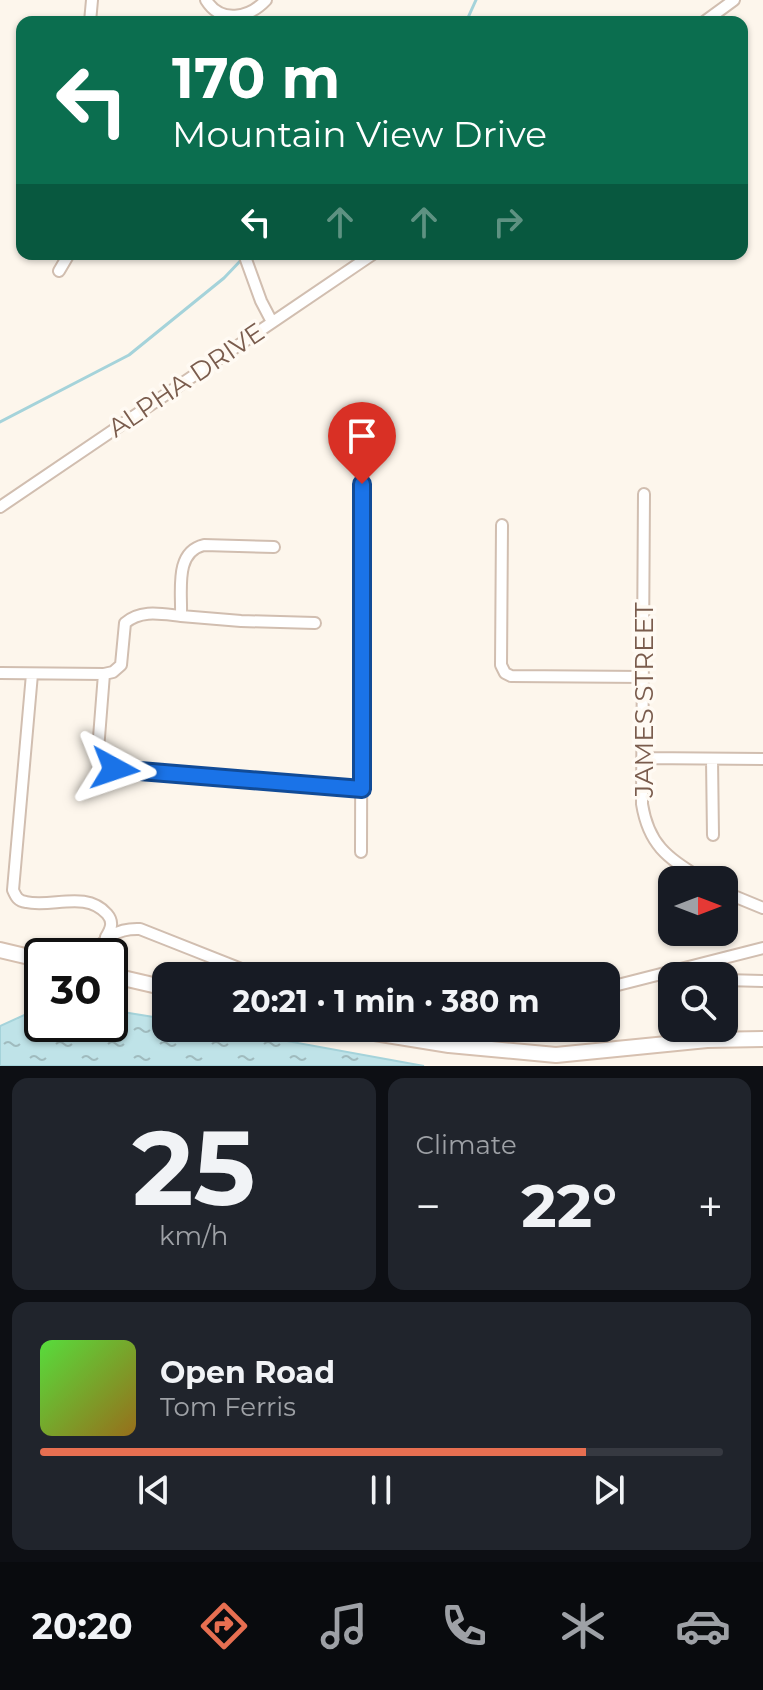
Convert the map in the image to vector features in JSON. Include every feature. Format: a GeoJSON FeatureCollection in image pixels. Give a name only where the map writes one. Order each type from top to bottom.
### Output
{"type":"FeatureCollection","features":[{"type":"Feature","properties":{"kind":"main road"},"geometry":{"type":"LineString","coordinates":[[0,950],[24,956]]}},
{"type":"Feature","properties":{"kind":"main road"},"geometry":{"type":"LineString","coordinates":[[128,979],[152,985]]}},
{"type":"Feature","properties":{"kind":"main road"},"geometry":{"type":"LineString","coordinates":[[430,1042],[556,1055],[707,1040],[763,1039]]}},
{"type":"Feature","properties":{"kind":"street"},"geometry":{"type":"LineString","coordinates":[[206,0],[221,14],[240,16],[257,9],[266,0]]}},
{"type":"Feature","properties":{"kind":"street"},"geometry":{"type":"LineString","coordinates":[[712,16],[734,0]]}},
{"type":"Feature","properties":{"kind":"street"},"geometry":{"type":"LineString","coordinates":[[59,271],[65,260]]}},
{"type":"Feature","properties":{"kind":"street"},"geometry":{"type":"LineString","coordinates":[[246,260],[272,322]]}},
{"type":"Feature","properties":{"kind":"street","name":"ALPHA DRIVE"},"geometry":{"type":"LineString","coordinates":[[0,507],[364,260]]}},
{"type":"Feature","properties":{"kind":"street"},"geometry":{"type":"LineString","coordinates":[[361,852],[362,484]]}},
{"type":"Feature","properties":{"kind":"street","name":"JAMES STREET"},"geometry":{"type":"LineString","coordinates":[[644,494],[642,804],[645,826],[656,846],[681,866]]}},
{"type":"Feature","properties":{"kind":"street"},"geometry":{"type":"LineString","coordinates":[[502,525],[501,665],[505,673],[511,676],[644,677]]}},
{"type":"Feature","properties":{"kind":"street"},"geometry":{"type":"LineString","coordinates":[[181,616],[183,563],[187,552],[204,545],[274,547]]}},
{"type":"Feature","properties":{"kind":"street"},"geometry":{"type":"LineString","coordinates":[[0,673],[113,672],[121,665],[124,654],[125,623],[132,617],[150,613],[241,621],[315,623]]}},
{"type":"Feature","properties":{"kind":"street"},"geometry":{"type":"LineString","coordinates":[[32,674],[13,890],[16,897],[24,902],[65,901],[93,905],[104,911],[111,920],[106,937]]}},
{"type":"Feature","properties":{"kind":"street"},"geometry":{"type":"LineString","coordinates":[[104,674],[98,750],[100,761],[105,766],[362,789]]}},
{"type":"Feature","properties":{"kind":"street"},"geometry":{"type":"LineString","coordinates":[[642,758],[763,759]]}},
{"type":"Feature","properties":{"kind":"street"},"geometry":{"type":"LineString","coordinates":[[712,759],[713,835]]}},
{"type":"Feature","properties":{"kind":"street"},"geometry":{"type":"LineString","coordinates":[[738,900],[763,908]]}},
{"type":"Feature","properties":{"kind":"street"},"geometry":{"type":"LineString","coordinates":[[106,937],[124,930],[146,930],[225,962]]}},
{"type":"Feature","properties":{"kind":"street"},"geometry":{"type":"LineString","coordinates":[[707,962],[763,948]]}},
{"type":"Feature","properties":{"kind":"street"},"geometry":{"type":"LineString","coordinates":[[620,984],[658,974]]}},
{"type":"Feature","properties":{"kind":"street"},"geometry":{"type":"LineString","coordinates":[[738,980],[763,981]]}},
{"type":"Feature","properties":{"kind":"water"},"geometry":{"type":"Polygon","coordinates":[[[128,1013],[152,1017],[152,1042],[292,1042],[424,1066],[0,1066],[0,1026],[24,1015],[24,1042],[128,1042],[128,1013]]]}},
{"type":"Feature","properties":{"kind":"waterway"},"geometry":{"type":"LineString","coordinates":[[469,16],[476,0]]}},
{"type":"Feature","properties":{"kind":"waterway"},"geometry":{"type":"LineString","coordinates":[[0,422],[129,355],[224,278],[241,260]]}},
{"type":"Feature","properties":{"kind":"route"},"geometry":{"type":"LineString","coordinates":[[115,769],[362,789],[362,484]]}}]}
